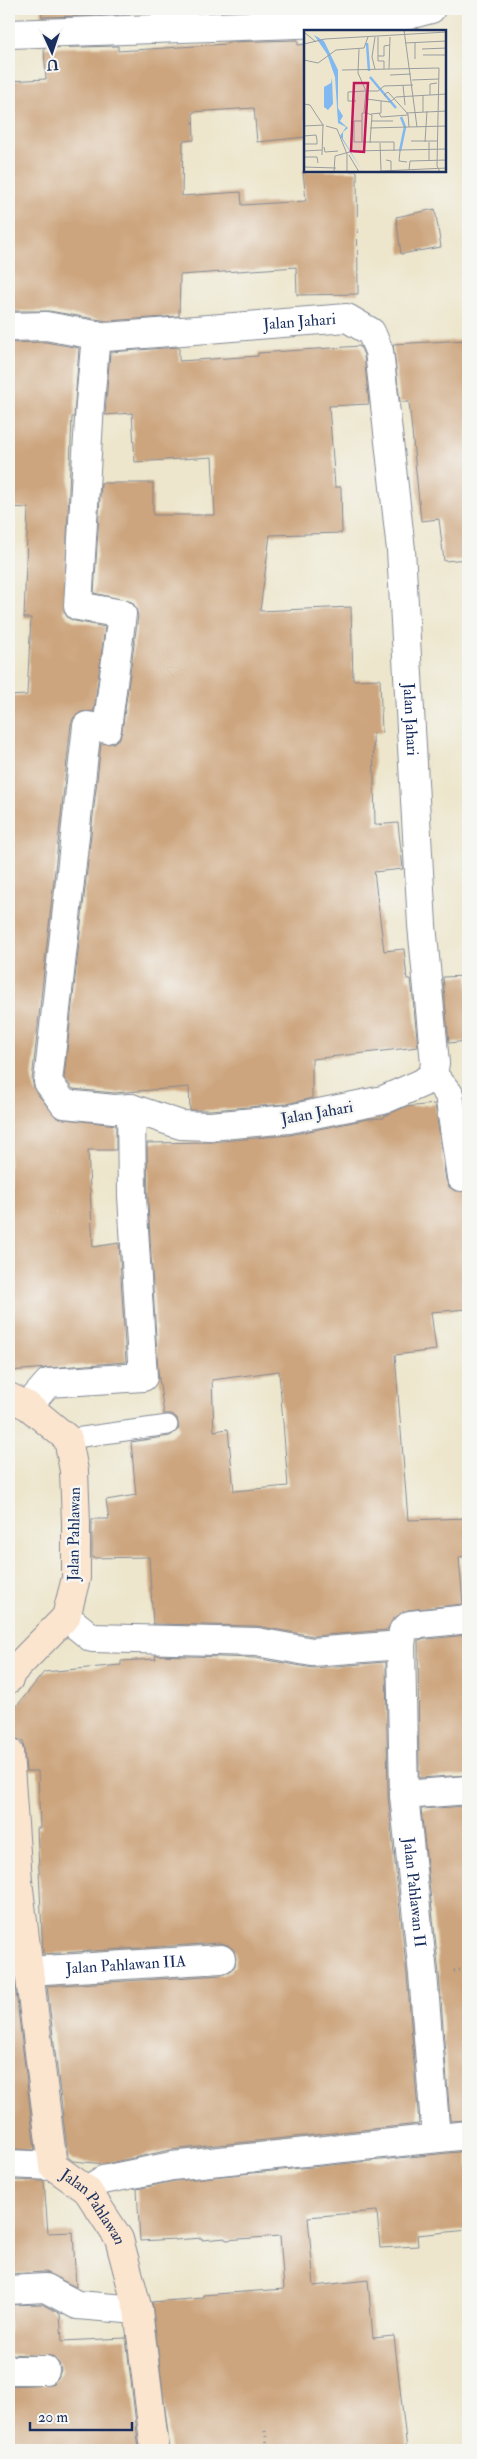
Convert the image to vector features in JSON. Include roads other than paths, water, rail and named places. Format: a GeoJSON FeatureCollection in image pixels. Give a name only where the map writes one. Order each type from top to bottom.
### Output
{"type":"FeatureCollection","features":[{"type":"Feature","properties":{"kind":"street"},"geometry":{"type":"LineString","coordinates":[[9,34],[353,27],[430,9]]}},
{"type":"Feature","properties":{"kind":"street","name":"Jalan Jahari"},"geometry":{"type":"LineString","coordinates":[[9,327],[46,326],[96,335],[106,337],[347,318],[371,332],[379,351],[401,550],[422,925],[435,1063],[433,1075],[422,1083],[383,1100],[289,1119],[210,1126],[181,1125],[131,1108],[114,1109],[64,1104],[48,1082],[88,726],[107,729],[122,614],[78,606],[96,335]]}},
{"type":"Feature","properties":{"kind":"street"},"geometry":{"type":"LineString","coordinates":[[433,1075],[449,1094],[462,1177]]}},
{"type":"Feature","properties":{"kind":"street"},"geometry":{"type":"LineString","coordinates":[[68,1439],[18,1401],[48,1383],[142,1377],[132,1196],[131,1108]]}},
{"type":"Feature","properties":{"kind":"street","name":"Jalan Pahlawan"},"geometry":{"type":"LineString","coordinates":[[66,1617],[76,1578],[74,1471],[68,1439]]}},
{"type":"Feature","properties":{"kind":"street"},"geometry":{"type":"LineString","coordinates":[[9,1679],[12,1672],[66,1617],[92,1638],[257,1642],[312,1652],[401,1645],[403,1631],[410,1624],[468,1619]]}},
{"type":"Feature","properties":{"kind":"street","name":"Jalan Pahlawan II"},"geometry":{"type":"LineString","coordinates":[[401,1645],[404,1795],[423,1974],[436,2138]]}},
{"type":"Feature","properties":{"kind":"street","name":"Jalan Pahlawan"},"geometry":{"type":"LineString","coordinates":[[9,1752],[14,1881],[28,1971],[53,2166],[87,2190],[119,2239],[138,2310],[156,2450]]}},
{"type":"Feature","properties":{"kind":"street"},"geometry":{"type":"LineString","coordinates":[[404,1795],[468,1790]]}},
{"type":"Feature","properties":{"kind":"street","name":"Jalan Pahlawan IIA"},"geometry":{"type":"LineString","coordinates":[[28,1971],[221,1959]]}},
{"type":"Feature","properties":{"kind":"street"},"geometry":{"type":"LineString","coordinates":[[87,2190],[102,2180],[172,2166],[468,2135]]}},
{"type":"Feature","properties":{"kind":"street"},"geometry":{"type":"LineString","coordinates":[[9,2164],[53,2166]]}},
{"type":"Feature","properties":{"kind":"street"},"geometry":{"type":"LineString","coordinates":[[9,2290],[45,2288],[78,2305],[138,2310]]}},
{"type":"Feature","properties":{"kind":"street"},"geometry":{"type":"LineString","coordinates":[[9,2370],[45,2370]]}},
{"type":"Feature","properties":{"kind":"lane"},"geometry":{"type":"LineString","coordinates":[[68,1439],[168,1424]]}}]}
